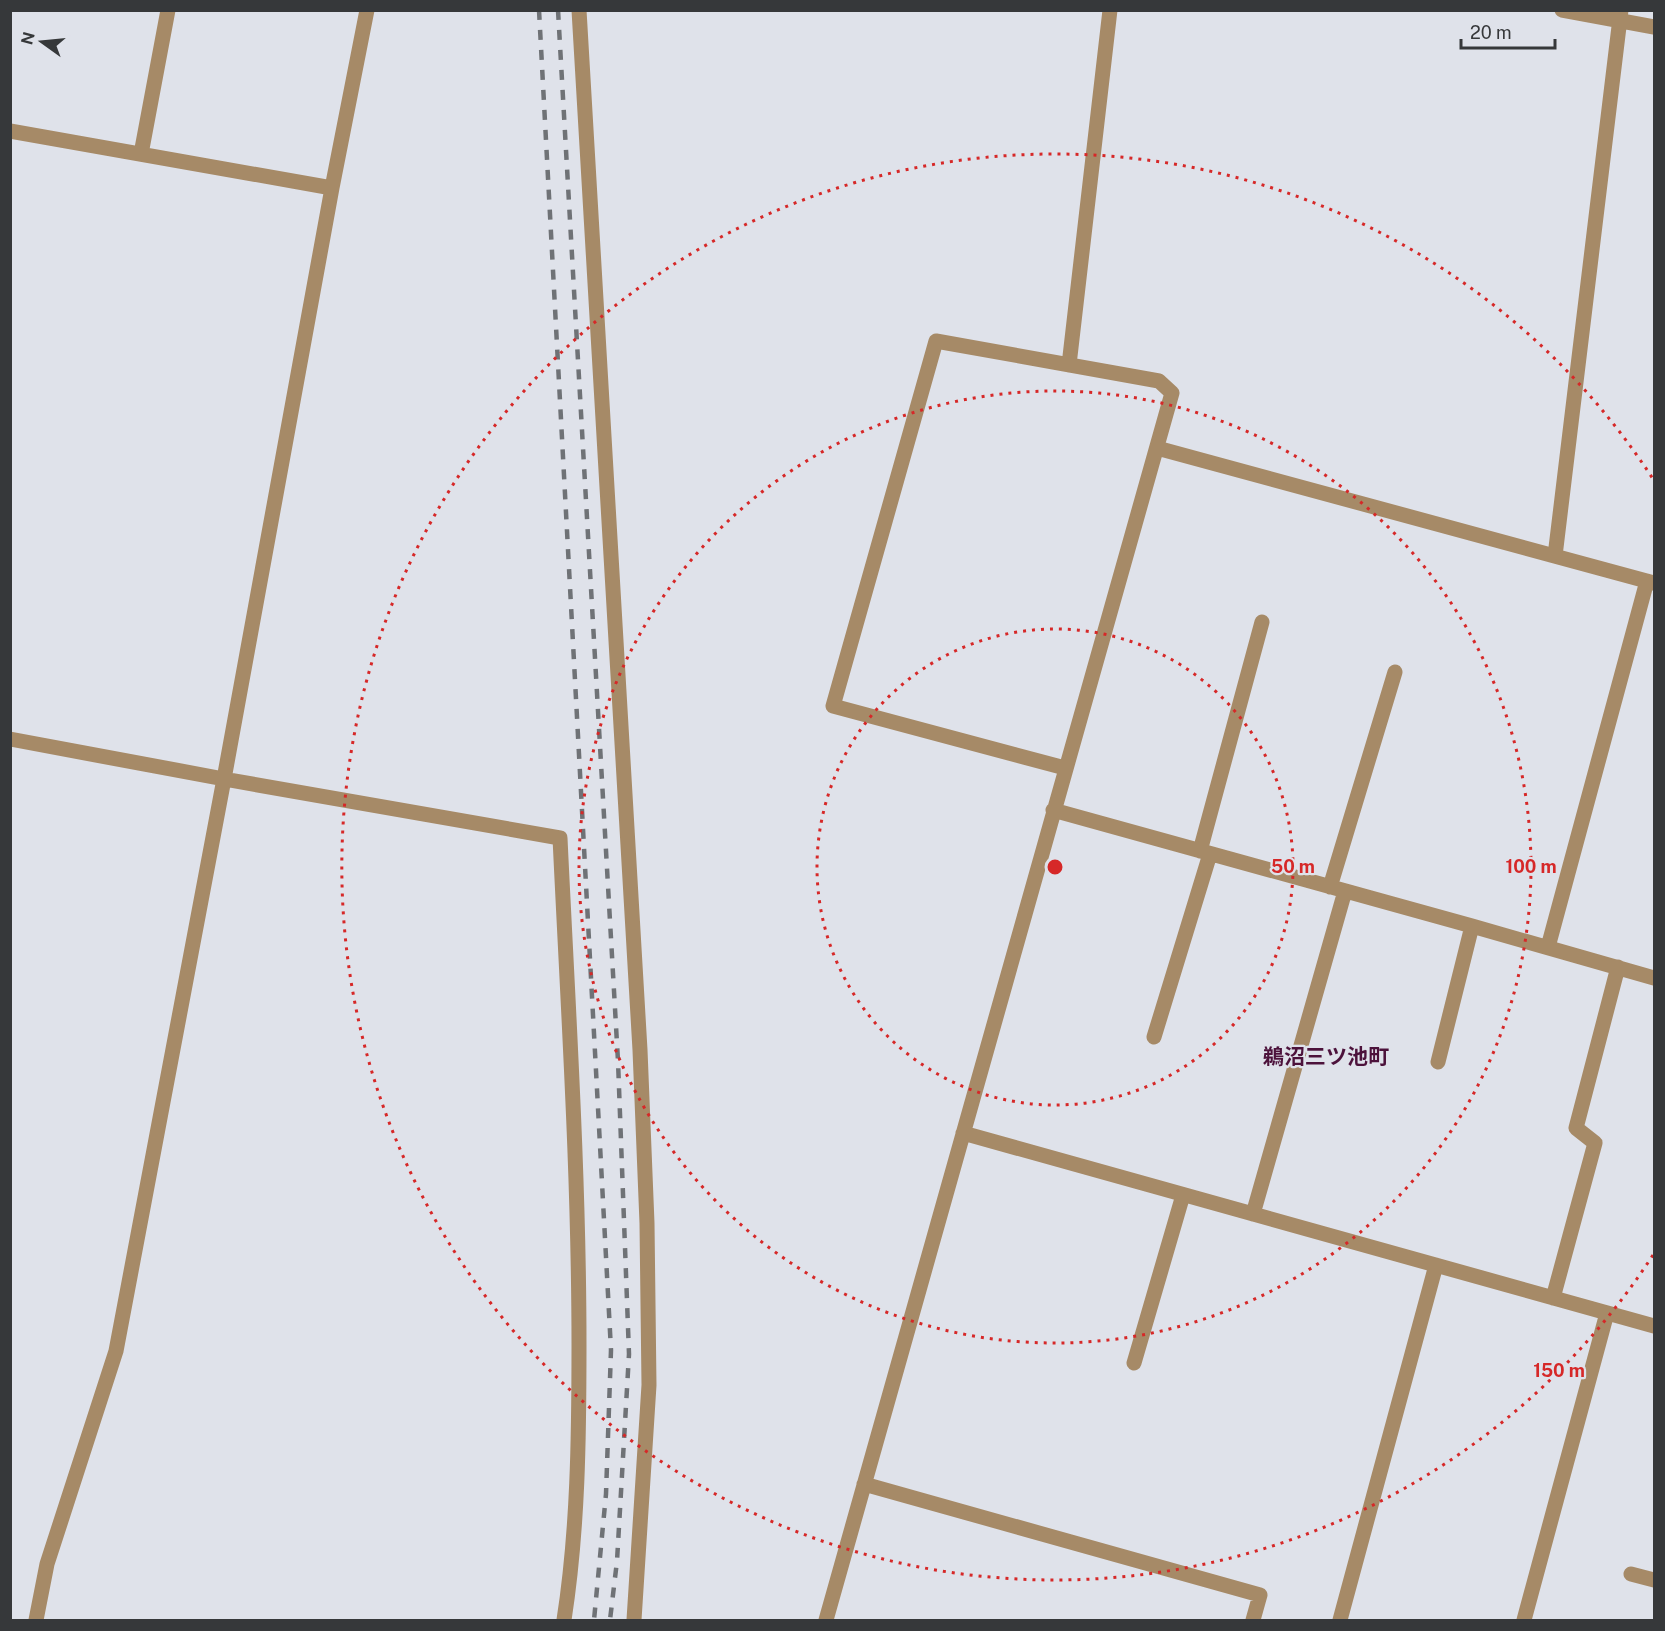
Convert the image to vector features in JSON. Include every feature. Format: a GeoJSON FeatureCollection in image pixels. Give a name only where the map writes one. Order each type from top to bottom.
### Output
{"type":"FeatureCollection","features":[{"type":"Feature","properties":{"kind":"street"},"geometry":{"type":"LineString","coordinates":[[141,154],[168,10]]}},
{"type":"Feature","properties":{"kind":"street"},"geometry":{"type":"LineString","coordinates":[[36,1620],[47,1564],[116,1351],[332,188],[368,10]]}},
{"type":"Feature","properties":{"kind":"street"},"geometry":{"type":"LineString","coordinates":[[579,10],[639,1038],[646,1211],[649,1385],[634,1620]]}},
{"type":"Feature","properties":{"kind":"street"},"geometry":{"type":"LineString","coordinates":[[1070,365],[1110,10]]}},
{"type":"Feature","properties":{"kind":"street"},"geometry":{"type":"LineString","coordinates":[[1562,10],[1621,16],[1654,27]]}},
{"type":"Feature","properties":{"kind":"street"},"geometry":{"type":"LineString","coordinates":[[1555,556],[1621,16]]}},
{"type":"Feature","properties":{"kind":"street"},"geometry":{"type":"LineString","coordinates":[[10,131],[332,188]]}},
{"type":"Feature","properties":{"kind":"street"},"geometry":{"type":"LineString","coordinates":[[826,1620],[1172,393],[1159,381],[936,341],[833,706],[1065,768]]}},
{"type":"Feature","properties":{"kind":"street"},"geometry":{"type":"LineString","coordinates":[[1157,448],[1651,582],[1548,947]]}},
{"type":"Feature","properties":{"kind":"street"},"geometry":{"type":"LineString","coordinates":[[1154,1037],[1205,852],[1262,622]]}},
{"type":"Feature","properties":{"kind":"street"},"geometry":{"type":"LineString","coordinates":[[1330,887],[1395,672]]}},
{"type":"Feature","properties":{"kind":"street"},"geometry":{"type":"LineString","coordinates":[[10,739],[560,838],[579,1231],[579,1431],[570,1585],[564,1620]]}},
{"type":"Feature","properties":{"kind":"street"},"geometry":{"type":"LineString","coordinates":[[1053,810],[1654,978]]}},
{"type":"Feature","properties":{"kind":"street"},"geometry":{"type":"LineString","coordinates":[[1253,1214],[1345,891]]}},
{"type":"Feature","properties":{"kind":"street"},"geometry":{"type":"LineString","coordinates":[[1438,1062],[1472,926]]}},
{"type":"Feature","properties":{"kind":"street"},"geometry":{"type":"LineString","coordinates":[[1553,1298],[1595,1143],[1576,1128],[1618,968]]}},
{"type":"Feature","properties":{"kind":"street"},"geometry":{"type":"LineString","coordinates":[[963,1133],[1654,1326]]}},
{"type":"Feature","properties":{"kind":"street"},"geometry":{"type":"LineString","coordinates":[[1134,1363],[1183,1195]]}},
{"type":"Feature","properties":{"kind":"street"},"geometry":{"type":"LineString","coordinates":[[1340,1620],[1436,1266]]}},
{"type":"Feature","properties":{"kind":"street"},"geometry":{"type":"LineString","coordinates":[[1524,1620],[1606,1313]]}},
{"type":"Feature","properties":{"kind":"street"},"geometry":{"type":"LineString","coordinates":[[864,1484],[1260,1594],[1253,1620]]}},
{"type":"Feature","properties":{"kind":"street"},"geometry":{"type":"LineString","coordinates":[[1631,1574],[1654,1580]]}},
{"type":"Feature","properties":{"kind":"railway"},"geometry":{"type":"LineString","coordinates":[[539,10],[611,1350],[606,1494],[594,1620]]}},
{"type":"Feature","properties":{"kind":"railway"},"geometry":{"type":"LineString","coordinates":[[558,10],[618,1061],[629,1354],[617,1561],[610,1620]]}},
{"type":"Feature","properties":{"kind":"district","name":"鵜沼三ツ池町"},"geometry":{"type":"Point","coordinates":[1326,1056]}}]}
